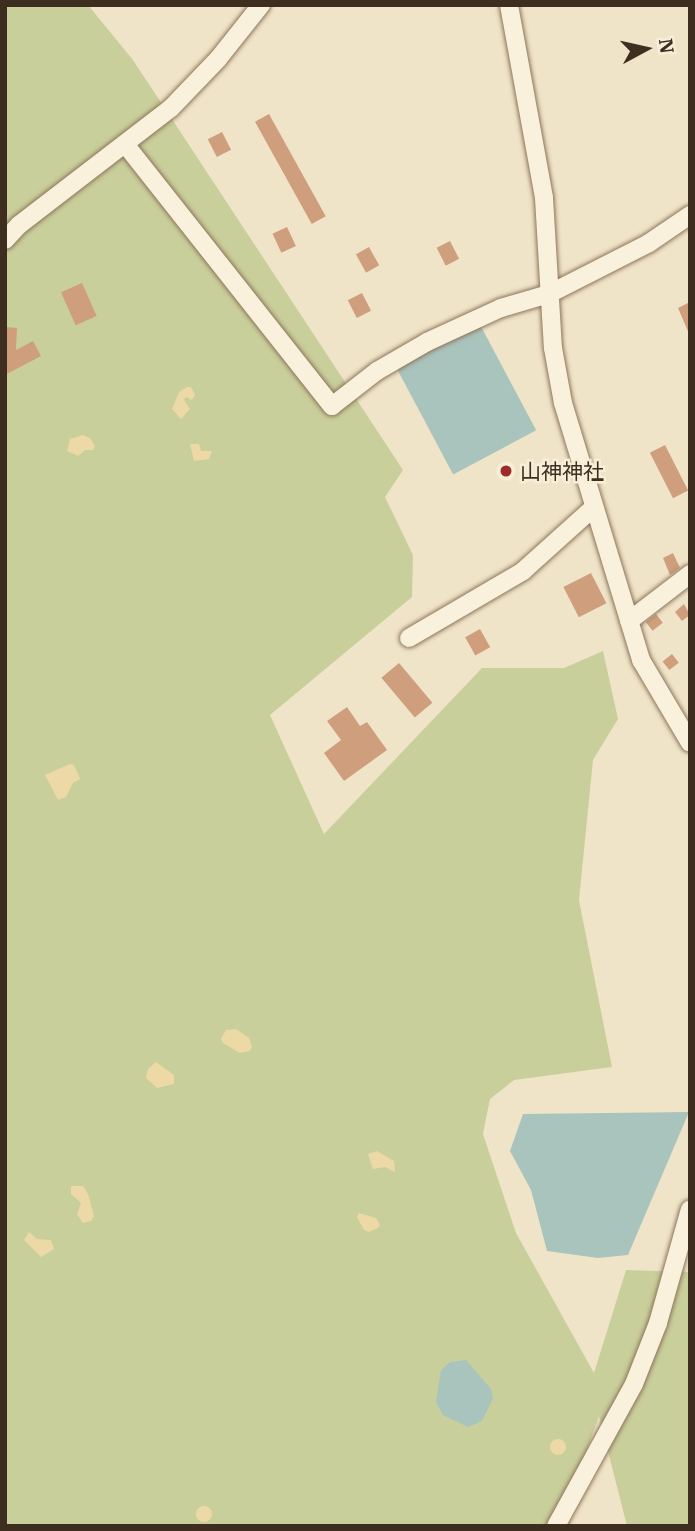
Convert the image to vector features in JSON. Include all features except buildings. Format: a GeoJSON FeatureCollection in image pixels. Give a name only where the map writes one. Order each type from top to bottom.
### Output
{"type":"FeatureCollection","features":[{"type":"Feature","properties":{"kind":"street"},"geometry":{"type":"LineString","coordinates":[[5,240],[19,225],[171,108],[218,59],[261,5]]}},
{"type":"Feature","properties":{"kind":"street"},"geometry":{"type":"LineString","coordinates":[[509,5],[544,198],[553,348],[563,403],[641,660],[690,743]]}},
{"type":"Feature","properties":{"kind":"street"},"geometry":{"type":"LineString","coordinates":[[125,144],[332,406],[377,371],[427,342],[501,308],[549,294],[649,243],[690,215]]}},
{"type":"Feature","properties":{"kind":"street"},"geometry":{"type":"LineString","coordinates":[[409,638],[523,571],[593,508]]}},
{"type":"Feature","properties":{"kind":"street"},"geometry":{"type":"LineString","coordinates":[[629,621],[690,573]]}},
{"type":"Feature","properties":{"kind":"street"},"geometry":{"type":"LineString","coordinates":[[556,1526],[634,1384],[658,1323],[690,1209]]}},
{"type":"Feature","properties":{"kind":"green space"},"geometry":{"type":"Polygon","coordinates":[[[5,5],[88,5],[133,60],[403,470],[385,497],[413,555],[412,597],[270,715],[324,834],[482,668],[564,668],[603,651],[618,719],[593,760],[579,900],[612,1067],[514,1080],[490,1099],[483,1134],[516,1233],[594,1373],[626,1270],[690,1272],[690,1526],[627,1526],[599,1416],[559,1526],[5,1526],[5,5]]]}},
{"type":"Feature","properties":{"kind":"sand"},"geometry":{"type":"Polygon","coordinates":[[[191,387],[195,395],[192,400],[186,397],[184,400],[190,409],[181,419],[172,409],[179,392],[191,387]]]}},
{"type":"Feature","properties":{"kind":"sand"},"geometry":{"type":"Polygon","coordinates":[[[83,435],[90,438],[95,446],[93,450],[85,450],[78,456],[67,451],[70,439],[83,435]]]}},
{"type":"Feature","properties":{"kind":"sand"},"geometry":{"type":"Polygon","coordinates":[[[190,444],[199,444],[201,451],[212,451],[209,459],[194,461],[190,444]]]}},
{"type":"Feature","properties":{"kind":"sand"},"geometry":{"type":"Polygon","coordinates":[[[70,764],[74,765],[80,779],[73,783],[66,797],[58,800],[45,775],[70,764]]]}},
{"type":"Feature","properties":{"kind":"sand"},"geometry":{"type":"Polygon","coordinates":[[[236,1029],[249,1038],[252,1047],[250,1051],[240,1053],[223,1043],[221,1039],[226,1030],[236,1029]]]}},
{"type":"Feature","properties":{"kind":"sand"},"geometry":{"type":"Polygon","coordinates":[[[156,1062],[174,1075],[174,1084],[157,1088],[146,1078],[148,1069],[156,1062]]]}},
{"type":"Feature","properties":{"kind":"sand"},"geometry":{"type":"Polygon","coordinates":[[[377,1151],[394,1161],[395,1172],[385,1167],[373,1169],[368,1154],[377,1151]]]}},
{"type":"Feature","properties":{"kind":"sand"},"geometry":{"type":"Polygon","coordinates":[[[71,1186],[83,1186],[88,1194],[94,1216],[91,1221],[83,1223],[77,1214],[81,1203],[71,1194],[71,1186]]]}},
{"type":"Feature","properties":{"kind":"sand"},"geometry":{"type":"Polygon","coordinates":[[[359,1213],[376,1218],[380,1225],[378,1228],[369,1232],[364,1230],[357,1217],[359,1213]]]}},
{"type":"Feature","properties":{"kind":"sand"},"geometry":{"type":"Polygon","coordinates":[[[29,1232],[37,1239],[51,1240],[54,1249],[41,1257],[24,1240],[29,1232]]]}},
{"type":"Feature","properties":{"kind":"sand"},"geometry":{"type":"Polygon","coordinates":[[[558,1439],[564,1441],[564,1453],[558,1455],[552,1453],[550,1447],[552,1441],[558,1439]]]}},
{"type":"Feature","properties":{"kind":"sand"},"geometry":{"type":"Polygon","coordinates":[[[204,1506],[210,1508],[210,1520],[204,1522],[198,1520],[196,1514],[198,1508],[204,1506]]]}},
{"type":"Feature","properties":{"kind":"water"},"geometry":{"type":"Polygon","coordinates":[[[477,319],[536,430],[453,474],[394,363],[477,319]]]}},
{"type":"Feature","properties":{"kind":"water"},"geometry":{"type":"Polygon","coordinates":[[[689,1112],[628,1255],[598,1258],[547,1251],[531,1190],[510,1151],[523,1114],[689,1112]]]}},
{"type":"Feature","properties":{"kind":"water"},"geometry":{"type":"Polygon","coordinates":[[[466,1360],[491,1389],[493,1398],[482,1421],[468,1427],[443,1415],[436,1402],[441,1370],[450,1362],[466,1360]]]}},
{"type":"Feature","properties":{"kind":"place","name":"山神神社"},"geometry":{"type":"Point","coordinates":[506,471]}}]}
